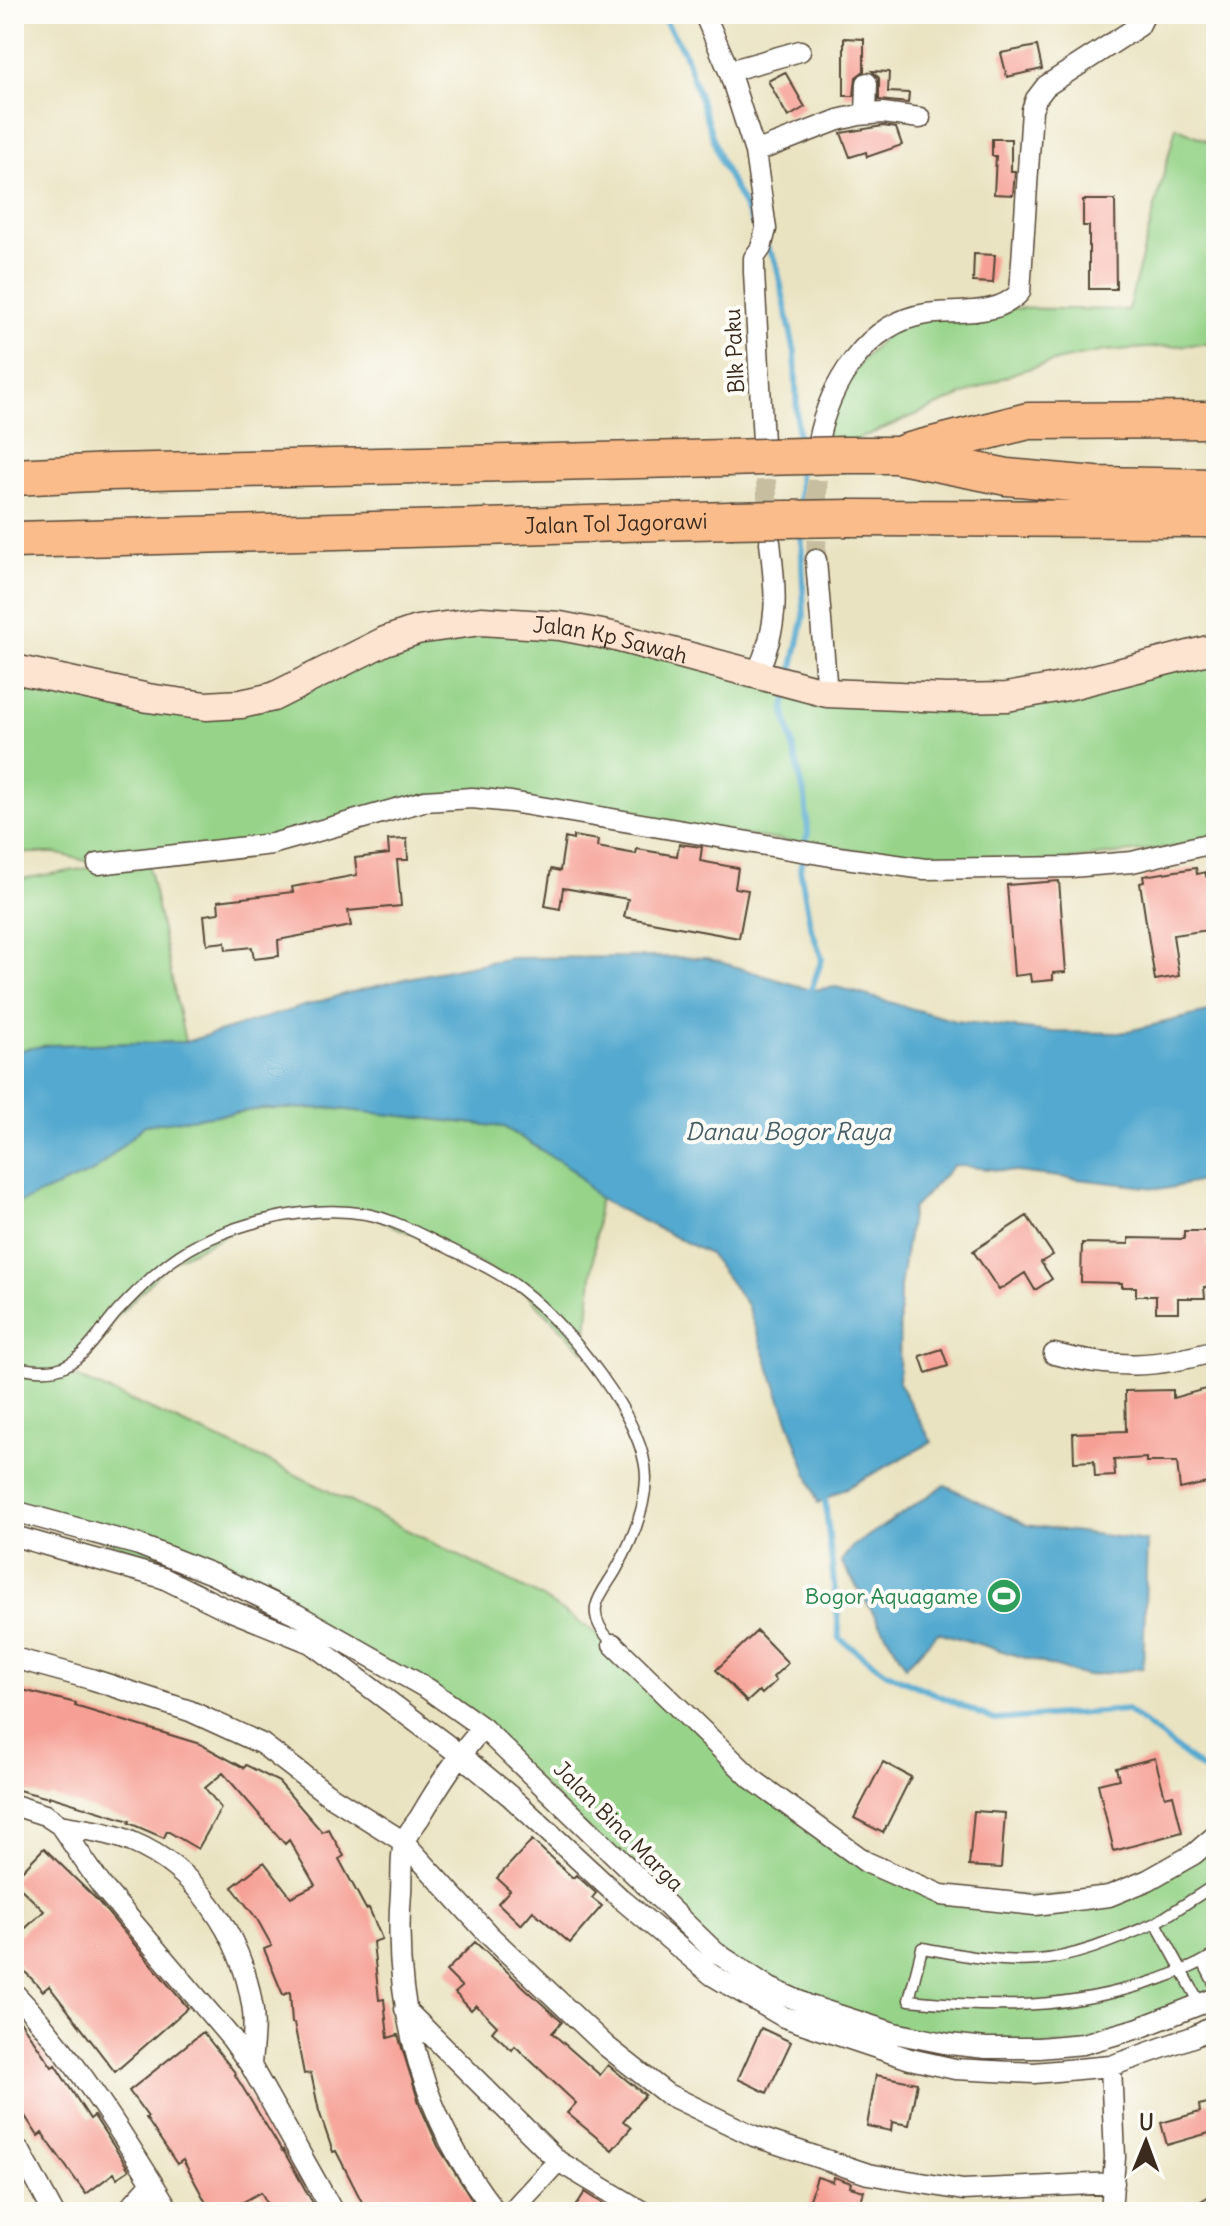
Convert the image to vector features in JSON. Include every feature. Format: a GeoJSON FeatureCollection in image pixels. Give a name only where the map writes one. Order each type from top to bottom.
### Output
{"type":"FeatureCollection","features":[{"type":"Feature","properties":{"kind":"highway"},"geometry":{"type":"LineString","coordinates":[[896,455],[1028,421],[1216,420]]}},
{"type":"Feature","properties":{"kind":"highway"},"geometry":{"type":"LineString","coordinates":[[14,477],[110,472],[726,458],[831,448],[896,455],[1007,477],[1095,485],[1216,487]]}},
{"type":"Feature","properties":{"kind":"highway","name":"Jalan Tol Jagorawi"},"geometry":{"type":"LineString","coordinates":[[14,540],[730,520],[1216,519]]}},
{"type":"Feature","properties":{"kind":"street"},"geometry":{"type":"LineString","coordinates":[[707,14],[755,152],[838,120],[866,114],[920,118]]}},
{"type":"Feature","properties":{"kind":"street"},"geometry":{"type":"LineString","coordinates":[[831,448],[832,393],[869,342],[900,320],[926,314],[994,308],[1020,292],[1023,286],[1032,110],[1036,99],[1046,86],[1139,26],[1145,14]]}},
{"type":"Feature","properties":{"kind":"street"},"geometry":{"type":"LineString","coordinates":[[729,71],[800,51]]}},
{"type":"Feature","properties":{"kind":"street"},"geometry":{"type":"LineString","coordinates":[[866,114],[867,83]]}},
{"type":"Feature","properties":{"kind":"street","name":"Blk Paku"},"geometry":{"type":"LineString","coordinates":[[755,152],[766,220],[765,239],[754,258],[763,442]]}},
{"type":"Feature","properties":{"kind":"street"},"geometry":{"type":"LineString","coordinates":[[763,675],[776,613],[770,542]]}},
{"type":"Feature","properties":{"kind":"street"},"geometry":{"type":"LineString","coordinates":[[816,560],[823,692]]}},
{"type":"Feature","properties":{"kind":"street","name":"Jalan Kp Sawah"},"geometry":{"type":"LineString","coordinates":[[14,669],[148,698],[206,706],[241,704],[273,697],[385,641],[417,630],[481,621],[560,626],[823,692],[946,698],[1007,697],[1067,686],[1216,648]]}},
{"type":"Feature","properties":{"kind":"street"},"geometry":{"type":"LineString","coordinates":[[98,864],[272,844],[424,801],[472,798],[925,869],[1071,867],[1132,862],[1216,842]]}},
{"type":"Feature","properties":{"kind":"street"},"geometry":{"type":"LineString","coordinates":[[1054,1354],[1088,1362],[1144,1365],[1167,1364],[1216,1351]]}},
{"type":"Feature","properties":{"kind":"street","name":"Jalan Bina Marga"},"geometry":{"type":"LineString","coordinates":[[14,1511],[139,1545],[212,1574],[296,1614],[428,1689],[483,1728],[715,1952],[770,1988],[812,2007],[894,2033],[949,2044],[1039,2048],[1083,2044],[1139,2028],[1209,2001]]}},
{"type":"Feature","properties":{"kind":"street"},"geometry":{"type":"LineString","coordinates":[[14,1536],[163,1578],[224,1608],[311,1643],[510,1796],[670,1941],[712,1975],[784,2017],[864,2046],[955,2069],[1034,2073],[1111,2066],[1195,2036],[1216,2025]]}},
{"type":"Feature","properties":{"kind":"street"},"geometry":{"type":"LineString","coordinates":[[613,1644],[752,1779],[866,1862],[941,1895],[1035,1905],[1109,1896],[1148,1880],[1194,1854],[1216,1835]]}},
{"type":"Feature","properties":{"kind":"street"},"geometry":{"type":"LineString","coordinates":[[14,1658],[190,1711],[262,1744],[326,1793],[404,1842],[489,1935],[606,2046],[667,2094],[754,2136],[868,2174],[963,2190],[1114,2183]]}},
{"type":"Feature","properties":{"kind":"street"},"geometry":{"type":"LineString","coordinates":[[483,1728],[459,1754],[404,1842],[399,1969],[405,2009],[422,2074],[441,2127],[473,2184],[496,2212]]}},
{"type":"Feature","properties":{"kind":"street"},"geometry":{"type":"LineString","coordinates":[[14,1805],[45,1815],[60,1825],[130,1841],[176,1866],[193,1883],[212,1907],[243,1969],[253,2006],[251,2066]]}},
{"type":"Feature","properties":{"kind":"street"},"geometry":{"type":"LineString","coordinates":[[60,1825],[101,1885],[231,2038],[251,2066],[333,2212]]}},
{"type":"Feature","properties":{"kind":"street"},"geometry":{"type":"LineString","coordinates":[[14,1993],[57,2044],[170,2212]]}},
{"type":"Feature","properties":{"kind":"street"},"geometry":{"type":"LineString","coordinates":[[405,2009],[558,2161],[643,2212]]}},
{"type":"Feature","properties":{"kind":"street"},"geometry":{"type":"LineString","coordinates":[[1111,2066],[1115,2134],[1111,2212]]}},
{"type":"Feature","properties":{"kind":"street"},"geometry":{"type":"LineString","coordinates":[[20,2151],[53,2212]]}},
{"type":"Feature","properties":{"kind":"street"},"geometry":{"type":"LineString","coordinates":[[511,2212],[558,2161]]}},
{"type":"Feature","properties":{"kind":"street"},"geometry":{"type":"LineString","coordinates":[[126,2212],[152,2183]]}},
{"type":"Feature","properties":{"kind":"lane"},"geometry":{"type":"LineString","coordinates":[[14,1367],[57,1369],[76,1359],[119,1310],[170,1262],[207,1241],[252,1222],[310,1213],[366,1214],[423,1235],[523,1290],[585,1352],[635,1431],[644,1452],[646,1479],[642,1505],[627,1549],[596,1607],[598,1626],[613,1644]]}},
{"type":"Feature","properties":{"kind":"lane"},"geometry":{"type":"LineString","coordinates":[[1216,1884],[1156,1923],[1101,1945],[1040,1960],[987,1959],[922,1948],[909,2000],[973,2006],[1049,2005],[1118,1993],[1184,1971],[1216,1953]]}},
{"type":"Feature","properties":{"kind":"lane"},"geometry":{"type":"LineString","coordinates":[[1156,1923],[1184,1971],[1209,2001]]}},
{"type":"Feature","properties":{"kind":"lane"},"geometry":{"type":"LineString","coordinates":[[1203,1962],[1216,1987]]}},
{"type":"Feature","properties":{"kind":"green space"},"geometry":{"type":"Polygon","coordinates":[[[1176,127],[1216,145],[1216,343],[1105,351],[1017,372],[818,456],[832,393],[900,320],[991,308],[1128,310],[1176,127]]]}},
{"type":"Feature","properties":{"kind":"green space"},"geometry":{"type":"Polygon","coordinates":[[[481,621],[757,673],[1009,696],[1216,648],[1216,842],[990,869],[472,798],[272,844],[147,859],[185,1042],[49,1045],[14,1051],[14,880],[113,864],[98,864],[55,853],[14,853],[14,669],[241,704],[385,641],[481,621]]]}},
{"type":"Feature","properties":{"kind":"green space"},"geometry":{"type":"Polygon","coordinates":[[[328,1108],[504,1127],[572,1169],[599,1199],[585,1352],[523,1290],[478,1263],[367,1214],[310,1213],[252,1222],[170,1262],[76,1359],[58,1369],[266,1460],[536,1594],[613,1644],[752,1779],[866,1862],[941,1895],[1109,1896],[1216,1835],[1216,1998],[1083,2044],[986,2048],[810,2006],[715,1952],[483,1728],[212,1574],[14,1512],[14,1205],[93,1172],[144,1125],[262,1109],[328,1108]]]}},
{"type":"Feature","properties":{"kind":"water","name":"Danau Bogor Raya"},"geometry":{"type":"Polygon","coordinates":[[[510,958],[707,958],[811,990],[837,987],[955,1021],[1052,1032],[1120,1033],[1216,1010],[1216,1178],[1164,1189],[954,1165],[912,1209],[900,1287],[899,1384],[932,1442],[818,1503],[747,1305],[709,1254],[599,1199],[572,1169],[504,1127],[328,1108],[262,1109],[145,1125],[93,1172],[14,1205],[14,1051],[49,1045],[185,1042],[344,994],[510,958]]]}},
{"type":"Feature","properties":{"kind":"water","name":"Bogor Aquagame"},"geometry":{"type":"Polygon","coordinates":[[[945,1485],[1026,1525],[1147,1541],[1143,1668],[1086,1676],[938,1632],[906,1666],[841,1561],[853,1546],[945,1485]]]}},
{"type":"Feature","properties":{"kind":"building"},"geometry":{"type":"Polygon","coordinates":[[[844,38],[864,39],[864,71],[856,77],[854,96],[844,96],[844,38]]]}},
{"type":"Feature","properties":{"kind":"building"},"geometry":{"type":"Polygon","coordinates":[[[1037,46],[1042,69],[1007,77],[1001,53],[1037,46]]]}},
{"type":"Feature","properties":{"kind":"building"},"geometry":{"type":"Polygon","coordinates":[[[872,71],[889,72],[888,92],[909,93],[908,103],[879,100],[879,78],[872,71]]]}},
{"type":"Feature","properties":{"kind":"building"},"geometry":{"type":"Polygon","coordinates":[[[785,72],[805,107],[788,117],[768,81],[785,72]]]}},
{"type":"Feature","properties":{"kind":"building"},"geometry":{"type":"Polygon","coordinates":[[[883,126],[896,128],[902,145],[867,157],[866,152],[850,157],[841,133],[883,126]]]}},
{"type":"Feature","properties":{"kind":"building"},"geometry":{"type":"Polygon","coordinates":[[[992,139],[1011,139],[1011,171],[1015,171],[1013,195],[994,194],[996,156],[992,156],[992,139]]]}},
{"type":"Feature","properties":{"kind":"building"},"geometry":{"type":"Polygon","coordinates":[[[1083,200],[1115,200],[1116,289],[1089,289],[1089,226],[1083,226],[1083,200]]]}},
{"type":"Feature","properties":{"kind":"building"},"geometry":{"type":"Polygon","coordinates":[[[974,254],[995,255],[993,283],[973,282],[974,254]]]}},
{"type":"Feature","properties":{"kind":"building"},"geometry":{"type":"Polygon","coordinates":[[[573,836],[598,840],[597,847],[636,854],[637,849],[677,856],[679,844],[702,847],[700,861],[738,868],[735,888],[748,890],[739,938],[624,917],[628,899],[563,888],[560,909],[545,906],[551,869],[560,871],[565,838],[573,840],[573,836]]]}},
{"type":"Feature","properties":{"kind":"building"},"geometry":{"type":"Polygon","coordinates":[[[407,839],[408,860],[397,860],[401,906],[348,911],[351,926],[278,940],[279,956],[254,959],[252,947],[226,950],[225,942],[207,944],[204,915],[219,913],[218,901],[293,892],[292,887],[357,875],[355,858],[389,854],[388,840],[407,839]]]}},
{"type":"Feature","properties":{"kind":"building"},"geometry":{"type":"Polygon","coordinates":[[[1196,868],[1197,874],[1216,874],[1216,929],[1173,935],[1179,976],[1155,980],[1140,883],[1144,882],[1143,876],[1196,868]]]}},
{"type":"Feature","properties":{"kind":"building"},"geometry":{"type":"Polygon","coordinates":[[[1059,881],[1066,972],[1053,973],[1053,980],[1031,982],[1030,974],[1014,976],[1007,885],[1059,881]]]}},
{"type":"Feature","properties":{"kind":"building"},"geometry":{"type":"Polygon","coordinates":[[[1027,1216],[1053,1255],[1041,1262],[1052,1279],[1035,1290],[1025,1273],[999,1290],[973,1251],[1027,1216]]]}},
{"type":"Feature","properties":{"kind":"building"},"geometry":{"type":"Polygon","coordinates":[[[1184,1231],[1208,1231],[1208,1247],[1216,1247],[1216,1286],[1204,1287],[1205,1298],[1178,1298],[1178,1312],[1156,1312],[1156,1296],[1136,1296],[1136,1287],[1122,1287],[1122,1283],[1081,1282],[1082,1243],[1129,1244],[1129,1238],[1184,1239],[1184,1231]]]}},
{"type":"Feature","properties":{"kind":"building"},"geometry":{"type":"Polygon","coordinates":[[[942,1349],[948,1366],[926,1373],[920,1356],[942,1349]]]}},
{"type":"Feature","properties":{"kind":"building"},"geometry":{"type":"Polygon","coordinates":[[[1216,1386],[1216,1481],[1180,1489],[1177,1462],[1146,1462],[1146,1458],[1114,1460],[1115,1476],[1095,1477],[1094,1461],[1074,1462],[1073,1433],[1126,1431],[1125,1391],[1173,1390],[1173,1398],[1216,1386]]]}},
{"type":"Feature","properties":{"kind":"building"},"geometry":{"type":"Polygon","coordinates":[[[757,1631],[788,1663],[773,1677],[776,1681],[747,1702],[716,1670],[757,1631]]]}},
{"type":"Feature","properties":{"kind":"building"},"geometry":{"type":"Polygon","coordinates":[[[14,1688],[76,1703],[75,1706],[200,1744],[244,1768],[246,1765],[279,1782],[322,1832],[328,1829],[344,1856],[339,1859],[366,1909],[369,1908],[382,1939],[373,1942],[379,2000],[384,1999],[388,2038],[398,2035],[420,2106],[438,2146],[480,2212],[367,2212],[336,2151],[333,2152],[319,2111],[311,2073],[304,2074],[292,2023],[290,1992],[283,1995],[264,1949],[272,1946],[257,1919],[232,1887],[264,1862],[291,1897],[315,1885],[289,1840],[285,1844],[223,1773],[205,1788],[221,1808],[198,1849],[167,1831],[164,1838],[130,1821],[49,1796],[14,1789],[14,1688]]]}},
{"type":"Feature","properties":{"kind":"building"},"geometry":{"type":"Polygon","coordinates":[[[1155,1758],[1165,1797],[1173,1795],[1182,1832],[1114,1851],[1098,1784],[1119,1779],[1116,1768],[1155,1758]]]}},
{"type":"Feature","properties":{"kind":"building"},"geometry":{"type":"Polygon","coordinates":[[[883,1762],[911,1777],[883,1833],[854,1818],[883,1762]]]}},
{"type":"Feature","properties":{"kind":"building"},"geometry":{"type":"Polygon","coordinates":[[[974,1811],[1005,1813],[1001,1868],[969,1866],[974,1811]]]}},
{"type":"Feature","properties":{"kind":"building"},"geometry":{"type":"Polygon","coordinates":[[[532,1840],[573,1878],[576,1875],[596,1893],[592,1898],[602,1906],[570,1943],[533,1911],[521,1925],[498,1903],[510,1890],[497,1878],[532,1840]]]}},
{"type":"Feature","properties":{"kind":"building"},"geometry":{"type":"Polygon","coordinates":[[[44,1848],[97,1900],[188,2008],[115,2072],[49,1986],[43,1991],[14,1960],[14,1939],[44,1911],[14,1879],[44,1848]]]}},
{"type":"Feature","properties":{"kind":"building"},"geometry":{"type":"Polygon","coordinates":[[[475,1942],[562,2022],[552,2033],[600,2075],[608,2065],[645,2095],[623,2121],[631,2128],[612,2150],[567,2113],[576,2103],[515,2046],[512,2050],[492,2032],[497,2026],[476,2005],[471,2010],[455,1993],[462,1987],[446,1971],[475,1942]]]}},
{"type":"Feature","properties":{"kind":"building"},"geometry":{"type":"Polygon","coordinates":[[[14,2012],[52,2067],[55,2065],[90,2119],[94,2116],[129,2170],[117,2178],[114,2173],[86,2194],[42,2133],[38,2136],[14,2099],[14,2012]]]}},
{"type":"Feature","properties":{"kind":"building"},"geometry":{"type":"Polygon","coordinates":[[[761,2028],[791,2042],[767,2093],[738,2079],[761,2028]]]}},
{"type":"Feature","properties":{"kind":"building"},"geometry":{"type":"Polygon","coordinates":[[[203,2032],[236,2074],[318,2212],[272,2212],[261,2192],[225,2212],[211,2212],[183,2160],[177,2164],[146,2118],[129,2091],[203,2032]]]}},
{"type":"Feature","properties":{"kind":"building"},"geometry":{"type":"Polygon","coordinates":[[[876,2075],[917,2083],[909,2125],[892,2122],[891,2131],[867,2126],[876,2075]]]}},
{"type":"Feature","properties":{"kind":"building"},"geometry":{"type":"Polygon","coordinates":[[[1216,2101],[1216,2131],[1167,2145],[1161,2123],[1200,2112],[1199,2105],[1216,2101]]]}},
{"type":"Feature","properties":{"kind":"building"},"geometry":{"type":"Polygon","coordinates":[[[817,2177],[833,2182],[834,2177],[864,2191],[858,2212],[806,2212],[817,2177]]]}},
{"type":"Feature","properties":{"kind":"building"},"geometry":{"type":"Polygon","coordinates":[[[585,2192],[610,2208],[607,2212],[572,2212],[585,2192]]]}},
{"type":"Feature","properties":{"kind":"building"},"geometry":{"type":"Polygon","coordinates":[[[1216,2192],[1216,2212],[1183,2212],[1216,2192]]]}},
{"type":"Feature","properties":{"kind":"waterway"},"geometry":{"type":"LineString","coordinates":[[661,14],[684,52],[721,162],[760,237]]}},
{"type":"Feature","properties":{"kind":"waterway"},"geometry":{"type":"LineString","coordinates":[[766,246],[776,262],[795,353],[798,446]]}},
{"type":"Feature","properties":{"kind":"waterway"},"geometry":{"type":"LineString","coordinates":[[799,469],[800,506]]}},
{"type":"Feature","properties":{"kind":"waterway"},"geometry":{"type":"LineString","coordinates":[[791,676],[804,616],[801,529]]}},
{"type":"Feature","properties":{"kind":"waterway"},"geometry":{"type":"LineString","coordinates":[[788,691],[784,708],[805,798],[808,832],[800,869],[810,924],[822,959],[811,990],[806,992]]}},
{"type":"Feature","properties":{"kind":"waterway"},"geometry":{"type":"LineString","coordinates":[[824,1491],[840,1639],[887,1673],[995,1720],[1127,1710],[1216,1780]]}},
{"type":"Feature","properties":{"kind":"tunnel"},"geometry":{"type":"LineString","coordinates":[[816,560],[818,448]]}},
{"type":"Feature","properties":{"kind":"tunnel"},"geometry":{"type":"LineString","coordinates":[[764,450],[769,526]]}},
{"type":"Feature","properties":{"kind":"place","name":"Bogor Aquagame"},"geometry":{"type":"Point","coordinates":[1004,1596]}}]}
